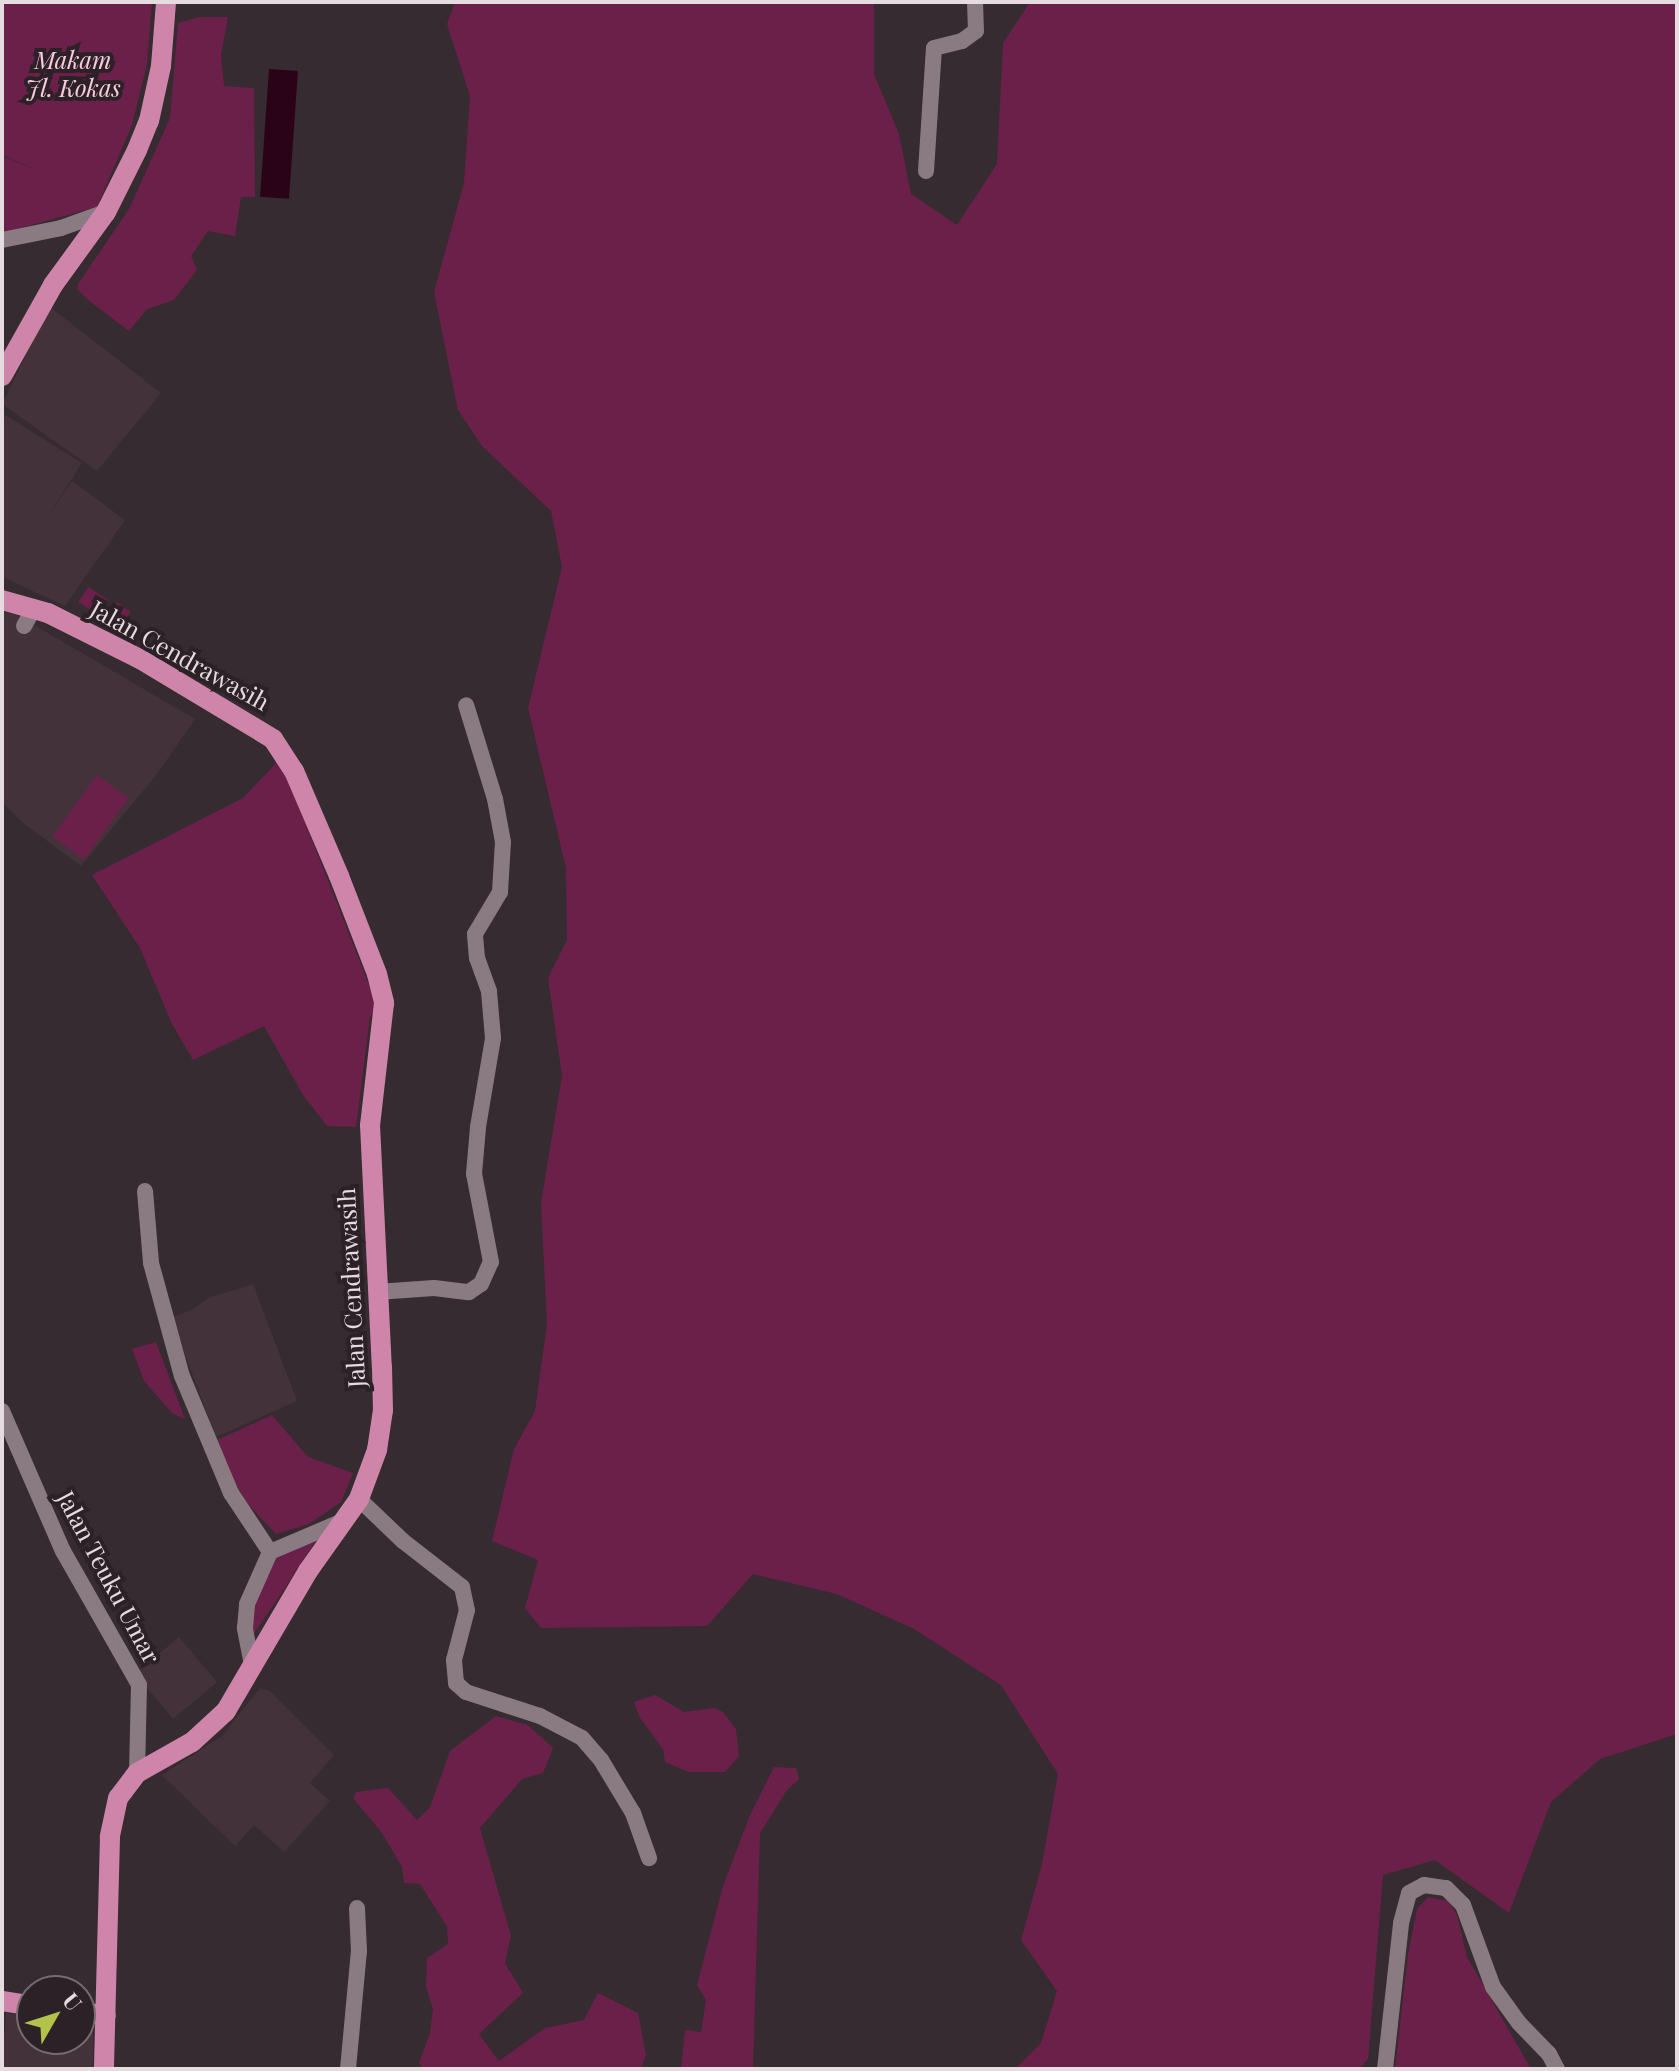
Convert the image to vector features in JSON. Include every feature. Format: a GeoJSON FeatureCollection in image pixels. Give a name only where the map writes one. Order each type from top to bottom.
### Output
{"type":"FeatureCollection","features":[{"type":"Feature","properties":{"kind":"main road"},"geometry":{"type":"LineString","coordinates":[[2,376],[53,285],[106,212],[149,121],[161,66],[166,2]]}},
{"type":"Feature","properties":{"kind":"main road","name":"Jalan Cendrawasih"},"geometry":{"type":"LineString","coordinates":[[2,600],[29,617],[140,659],[265,731],[284,753],[294,771],[358,922],[383,994],[370,1125],[383,1410],[377,1450],[359,1499],[308,1571],[226,1711],[210,1729],[137,1773],[118,1798],[110,1837],[104,2069]]}},
{"type":"Feature","properties":{"kind":"main road"},"geometry":{"type":"LineString","coordinates":[[96,2014],[106,2015]]}},
{"type":"Feature","properties":{"kind":"street"},"geometry":{"type":"LineString","coordinates":[[926,171],[934,48],[962,41],[976,31],[975,2]]}},
{"type":"Feature","properties":{"kind":"street"},"geometry":{"type":"LineString","coordinates":[[2,240],[61,228],[106,212]]}},
{"type":"Feature","properties":{"kind":"street"},"geometry":{"type":"LineString","coordinates":[[377,1292],[434,1288],[469,1292],[481,1284],[491,1262],[474,1174],[478,1127],[493,1038],[489,991],[478,963],[475,934],[500,892],[503,842],[495,799],[466,705]]}},
{"type":"Feature","properties":{"kind":"street"},"geometry":{"type":"LineString","coordinates":[[145,1191],[151,1263],[182,1376],[224,1480],[270,1552]]}},
{"type":"Feature","properties":{"kind":"street","name":"Jalan Teuku Umar"},"geometry":{"type":"LineString","coordinates":[[2,1411],[63,1551],[139,1685],[137,1773]]}},
{"type":"Feature","properties":{"kind":"street"},"geometry":{"type":"LineString","coordinates":[[359,1499],[403,1541],[462,1587],[467,1610],[454,1660],[456,1683],[466,1692],[517,1707],[582,1738],[601,1760],[633,1813],[649,1858]]}},
{"type":"Feature","properties":{"kind":"street"},"geometry":{"type":"LineString","coordinates":[[252,1665],[245,1628],[247,1604],[270,1552],[343,1521]]}},
{"type":"Feature","properties":{"kind":"street"},"geometry":{"type":"LineString","coordinates":[[1385,2069],[1401,1923],[1409,1893],[1424,1885],[1446,1888],[1463,1905],[1493,1987],[1519,2023],[1549,2054],[1557,2069]]}},
{"type":"Feature","properties":{"kind":"street"},"geometry":{"type":"LineString","coordinates":[[348,2069],[359,1962],[357,1908]]}},
{"type":"Feature","properties":{"kind":"shaded area"},"geometry":{"type":"Polygon","coordinates":[[[269,69],[298,71],[289,199],[260,197],[269,69]]]}},
{"type":"Feature","properties":{"kind":"shaded area"},"geometry":{"type":"Polygon","coordinates":[[[50,307],[161,393],[97,471],[2,404],[50,307]]]}},
{"type":"Feature","properties":{"kind":"shaded area"},"geometry":{"type":"Polygon","coordinates":[[[2,413],[82,463],[43,523],[72,481],[125,520],[65,606],[2,577],[2,413]]]}},
{"type":"Feature","properties":{"kind":"shaded area"},"geometry":{"type":"Polygon","coordinates":[[[2,612],[17,615],[195,719],[157,774],[81,866],[23,823],[2,802],[2,612]]]}},
{"type":"Feature","properties":{"kind":"shaded area"},"geometry":{"type":"Polygon","coordinates":[[[253,1284],[297,1401],[216,1437],[171,1317],[190,1311],[208,1298],[253,1284]]]}},
{"type":"Feature","properties":{"kind":"shaded area"},"geometry":{"type":"Polygon","coordinates":[[[179,1637],[217,1682],[173,1719],[135,1674],[179,1637]]]}},
{"type":"Feature","properties":{"kind":"shaded area"},"geometry":{"type":"Polygon","coordinates":[[[260,1688],[270,1691],[334,1755],[310,1783],[330,1801],[284,1852],[254,1825],[235,1846],[162,1775],[222,1736],[260,1688]]]}},
{"type":"Feature","properties":{"kind":"shaded area"},"geometry":{"type":"Polygon","coordinates":[[[6,2013],[16,2014],[16,2055],[93,2055],[93,2069],[2,2069],[6,2013]]]}},
{"type":"Feature","properties":{"kind":"green space","name":"Makam Jl. Kokas"},"geometry":{"type":"Polygon","coordinates":[[[2,2],[152,2],[147,64],[132,125],[97,207],[24,227],[2,237],[2,156],[43,173],[2,155],[2,2]]]}},
{"type":"Feature","properties":{"kind":"green space"},"geometry":{"type":"Polygon","coordinates":[[[455,2],[874,2],[874,74],[899,134],[911,194],[957,225],[997,164],[1003,43],[1030,2],[1677,2],[1677,1734],[1600,1759],[1551,1802],[1509,1913],[1435,1860],[1383,1875],[1368,2059],[1359,2069],[1015,2069],[1041,2043],[1057,1991],[1021,1940],[1042,1864],[1058,1774],[1001,1685],[914,1629],[837,1594],[753,1574],[707,1626],[541,1628],[525,1608],[538,1560],[492,1541],[514,1449],[535,1411],[547,1324],[541,1203],[562,1076],[548,978],[567,940],[566,868],[528,708],[562,567],[551,511],[482,446],[458,410],[434,292],[464,183],[470,96],[447,24],[455,2]]]}},
{"type":"Feature","properties":{"kind":"green space"},"geometry":{"type":"Polygon","coordinates":[[[200,17],[228,17],[221,55],[224,86],[254,88],[255,197],[241,197],[235,236],[208,231],[191,256],[197,270],[174,300],[147,309],[129,331],[88,300],[77,289],[78,284],[129,209],[170,118],[178,23],[200,17]]]}},
{"type":"Feature","properties":{"kind":"green space"},"geometry":{"type":"Polygon","coordinates":[[[88,587],[108,600],[98,615],[78,602],[88,587]]]}},
{"type":"Feature","properties":{"kind":"green space"},"geometry":{"type":"Polygon","coordinates":[[[117,602],[131,612],[115,634],[101,624],[117,602]]]}},
{"type":"Feature","properties":{"kind":"green space"},"geometry":{"type":"Polygon","coordinates":[[[280,759],[377,1005],[370,1017],[356,1127],[327,1126],[303,1095],[264,1026],[193,1060],[172,1024],[140,948],[92,875],[243,798],[280,759]]]}},
{"type":"Feature","properties":{"kind":"green space"},"geometry":{"type":"Polygon","coordinates":[[[97,775],[129,798],[84,859],[52,836],[97,775]]]}},
{"type":"Feature","properties":{"kind":"green space"},"geometry":{"type":"Polygon","coordinates":[[[156,1342],[185,1419],[173,1414],[144,1381],[132,1349],[156,1342]]]}},
{"type":"Feature","properties":{"kind":"green space"},"geometry":{"type":"Polygon","coordinates":[[[272,1415],[308,1457],[353,1473],[341,1502],[309,1524],[276,1534],[248,1504],[222,1462],[217,1440],[272,1415]]]}},
{"type":"Feature","properties":{"kind":"green space"},"geometry":{"type":"Polygon","coordinates":[[[315,1542],[253,1635],[253,1610],[269,1564],[285,1552],[315,1542]]]}},
{"type":"Feature","properties":{"kind":"green space"},"geometry":{"type":"Polygon","coordinates":[[[655,1695],[684,1712],[715,1708],[723,1712],[736,1729],[739,1756],[725,1772],[689,1772],[665,1762],[663,1749],[640,1718],[634,1702],[655,1695]]]}},
{"type":"Feature","properties":{"kind":"green space"},"geometry":{"type":"Polygon","coordinates":[[[496,1716],[528,1725],[553,1748],[543,1773],[522,1779],[480,1828],[511,1936],[505,1963],[523,1993],[479,2034],[499,2061],[545,2028],[584,2020],[598,1993],[638,2013],[646,2055],[641,2069],[423,2069],[419,2063],[430,2033],[433,2009],[426,1987],[427,1958],[448,1944],[447,1926],[420,1884],[404,1883],[402,1867],[382,1833],[353,1798],[356,1792],[388,1788],[417,1820],[430,1807],[450,1751],[496,1716]]]}},
{"type":"Feature","properties":{"kind":"green space"},"geometry":{"type":"Polygon","coordinates":[[[774,1767],[796,1768],[799,1779],[787,1790],[760,1833],[753,2069],[681,2069],[685,2030],[701,2032],[706,2000],[697,1985],[723,1886],[750,1815],[774,1767]]]}},
{"type":"Feature","properties":{"kind":"green space"},"geometry":{"type":"Polygon","coordinates":[[[1428,1897],[1448,1901],[1457,1915],[1467,1957],[1531,2069],[1395,2069],[1408,1955],[1417,1909],[1428,1897]]]}}]}
